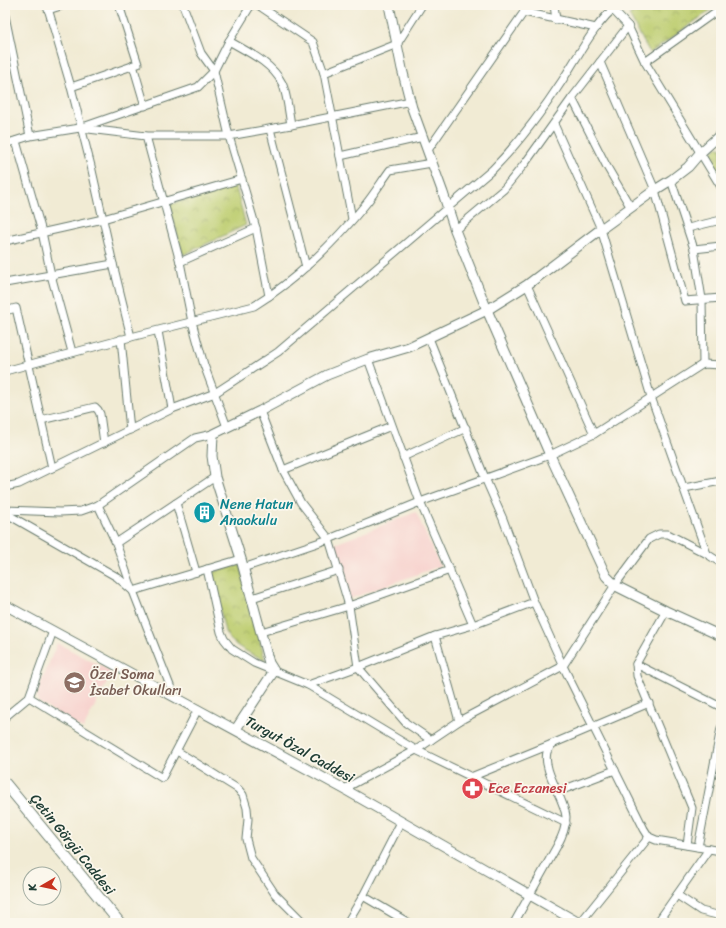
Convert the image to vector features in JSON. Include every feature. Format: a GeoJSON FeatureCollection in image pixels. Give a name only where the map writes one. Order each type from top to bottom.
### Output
{"type":"FeatureCollection","features":[{"type":"Feature","properties":{"kind":"main road","name":"Çetin Görgü Caddesi"},"geometry":{"type":"LineString","coordinates":[[5,783],[120,923]]}},
{"type":"Feature","properties":{"kind":"street"},"geometry":{"type":"LineString","coordinates":[[64,5],[47,7],[71,88],[132,337]]}},
{"type":"Feature","properties":{"kind":"street"},"geometry":{"type":"LineString","coordinates":[[71,88],[138,64],[118,5]]}},
{"type":"Feature","properties":{"kind":"street"},"geometry":{"type":"LineString","coordinates":[[184,5],[201,52],[214,71],[229,136],[256,228],[269,296]]}},
{"type":"Feature","properties":{"kind":"street"},"geometry":{"type":"LineString","coordinates":[[5,144],[30,136],[80,128],[198,87],[214,71],[252,5]]}},
{"type":"Feature","properties":{"kind":"street"},"geometry":{"type":"LineString","coordinates":[[258,5],[313,42],[324,73],[352,219]]}},
{"type":"Feature","properties":{"kind":"street"},"geometry":{"type":"LineString","coordinates":[[390,5],[402,69],[410,100],[455,230],[487,310],[550,455],[606,576],[615,585],[666,611],[721,636]]}},
{"type":"Feature","properties":{"kind":"street"},"geometry":{"type":"LineString","coordinates":[[324,73],[397,44],[422,5]]}},
{"type":"Feature","properties":{"kind":"street"},"geometry":{"type":"LineString","coordinates":[[554,5],[556,20]]}},
{"type":"Feature","properties":{"kind":"street"},"geometry":{"type":"LineString","coordinates":[[5,487],[19,484],[172,409],[215,393],[278,352],[448,208],[492,170],[512,150],[553,95],[596,28],[615,7],[628,26],[645,62],[721,187]]}},
{"type":"Feature","properties":{"kind":"street"},"geometry":{"type":"LineString","coordinates":[[645,62],[721,8]]}},
{"type":"Feature","properties":{"kind":"street"},"geometry":{"type":"LineString","coordinates":[[428,150],[524,9],[556,20],[596,28]]}},
{"type":"Feature","properties":{"kind":"street"},"geometry":{"type":"LineString","coordinates":[[5,16],[30,136]]}},
{"type":"Feature","properties":{"kind":"street"},"geometry":{"type":"LineString","coordinates":[[455,230],[504,189],[628,26]]}},
{"type":"Feature","properties":{"kind":"street"},"geometry":{"type":"LineString","coordinates":[[230,41],[275,71],[283,84],[291,125]]}},
{"type":"Feature","properties":{"kind":"street"},"geometry":{"type":"LineString","coordinates":[[600,62],[655,190],[686,301],[721,298]]}},
{"type":"Feature","properties":{"kind":"street"},"geometry":{"type":"LineString","coordinates":[[133,66],[145,106]]}},
{"type":"Feature","properties":{"kind":"street"},"geometry":{"type":"LineString","coordinates":[[572,98],[606,165],[631,208]]}},
{"type":"Feature","properties":{"kind":"street"},"geometry":{"type":"LineString","coordinates":[[80,128],[146,136],[229,136],[332,117],[410,100]]}},
{"type":"Feature","properties":{"kind":"street"},"geometry":{"type":"LineString","coordinates":[[554,124],[600,229],[652,397],[707,554]]}},
{"type":"Feature","properties":{"kind":"street"},"geometry":{"type":"LineString","coordinates":[[270,129],[306,266]]}},
{"type":"Feature","properties":{"kind":"street"},"geometry":{"type":"LineString","coordinates":[[5,511],[82,511],[98,505],[195,438],[213,434],[327,375],[368,359],[409,347],[487,310],[527,285],[600,229],[671,180],[688,167],[700,153],[721,135]]}},
{"type":"Feature","properties":{"kind":"street"},"geometry":{"type":"LineString","coordinates":[[146,136],[180,262],[192,322],[204,365],[227,427]]}},
{"type":"Feature","properties":{"kind":"street"},"geometry":{"type":"LineString","coordinates":[[340,156],[423,137]]}},
{"type":"Feature","properties":{"kind":"street"},"geometry":{"type":"LineString","coordinates":[[16,141],[42,232],[51,275],[72,352]]}},
{"type":"Feature","properties":{"kind":"street"},"geometry":{"type":"LineString","coordinates":[[5,371],[121,339],[254,306],[269,296],[320,254],[365,205],[390,170],[432,163]]}},
{"type":"Feature","properties":{"kind":"street"},"geometry":{"type":"LineString","coordinates":[[5,241],[103,219],[242,179]]}},
{"type":"Feature","properties":{"kind":"street"},"geometry":{"type":"LineString","coordinates":[[671,180],[694,249],[702,299],[703,364]]}},
{"type":"Feature","properties":{"kind":"street"},"geometry":{"type":"LineString","coordinates":[[688,228],[721,220]]}},
{"type":"Feature","properties":{"kind":"street"},"geometry":{"type":"LineString","coordinates":[[180,262],[256,228]]}},
{"type":"Feature","properties":{"kind":"street"},"geometry":{"type":"LineString","coordinates":[[694,249],[721,246]]}},
{"type":"Feature","properties":{"kind":"street"},"geometry":{"type":"LineString","coordinates":[[5,283],[113,264]]}},
{"type":"Feature","properties":{"kind":"street"},"geometry":{"type":"LineString","coordinates":[[527,285],[594,434]]}},
{"type":"Feature","properties":{"kind":"street"},"geometry":{"type":"LineString","coordinates":[[5,311],[16,308],[52,468]]}},
{"type":"Feature","properties":{"kind":"street"},"geometry":{"type":"LineString","coordinates":[[158,331],[172,409]]}},
{"type":"Feature","properties":{"kind":"street"},"geometry":{"type":"LineString","coordinates":[[429,338],[503,519],[534,602],[563,666],[644,829],[649,837],[656,840],[721,851]]}},
{"type":"Feature","properties":{"kind":"street"},"geometry":{"type":"LineString","coordinates":[[121,339],[130,430]]}},
{"type":"Feature","properties":{"kind":"street"},"geometry":{"type":"LineString","coordinates":[[368,359],[391,426],[420,502],[473,625]]}},
{"type":"Feature","properties":{"kind":"street"},"geometry":{"type":"LineString","coordinates":[[133,591],[207,569],[242,564],[329,539],[420,502],[550,455],[594,434],[703,364],[721,364]]}},
{"type":"Feature","properties":{"kind":"street"},"geometry":{"type":"LineString","coordinates":[[41,420],[95,407],[100,414],[104,443]]}},
{"type":"Feature","properties":{"kind":"street"},"geometry":{"type":"LineString","coordinates":[[260,411],[283,470],[301,503],[329,539],[349,606],[358,667],[406,722],[431,740]]}},
{"type":"Feature","properties":{"kind":"street"},"geometry":{"type":"LineString","coordinates":[[283,470],[391,426]]}},
{"type":"Feature","properties":{"kind":"street"},"geometry":{"type":"LineString","coordinates":[[403,457],[466,428]]}},
{"type":"Feature","properties":{"kind":"street"},"geometry":{"type":"LineString","coordinates":[[213,434],[212,456],[215,477],[252,598],[269,663],[274,671]]}},
{"type":"Feature","properties":{"kind":"street"},"geometry":{"type":"LineString","coordinates":[[116,543],[215,477]]}},
{"type":"Feature","properties":{"kind":"street"},"geometry":{"type":"LineString","coordinates":[[684,488],[721,480]]}},
{"type":"Feature","properties":{"kind":"street"},"geometry":{"type":"LineString","coordinates":[[176,503],[196,572]]}},
{"type":"Feature","properties":{"kind":"street"},"geometry":{"type":"LineString","coordinates":[[98,505],[116,543],[174,696]]}},
{"type":"Feature","properties":{"kind":"street"},"geometry":{"type":"LineString","coordinates":[[5,511],[117,577],[133,591]]}},
{"type":"Feature","properties":{"kind":"street"},"geometry":{"type":"LineString","coordinates":[[344,789],[416,750],[458,721],[563,666],[615,585],[649,539],[659,534],[668,534],[721,563]]}},
{"type":"Feature","properties":{"kind":"street"},"geometry":{"type":"LineString","coordinates":[[207,569],[224,639],[232,649],[254,663],[308,685],[416,750],[566,823]]}},
{"type":"Feature","properties":{"kind":"street"},"geometry":{"type":"LineString","coordinates":[[252,598],[338,570]]}},
{"type":"Feature","properties":{"kind":"street"},"geometry":{"type":"LineString","coordinates":[[261,632],[349,606],[450,570]]}},
{"type":"Feature","properties":{"kind":"street"},"geometry":{"type":"LineString","coordinates":[[308,685],[358,667],[435,636],[473,625],[534,602]]}},
{"type":"Feature","properties":{"kind":"street","name":"Turgut Özal Caddesi"},"geometry":{"type":"LineString","coordinates":[[5,605],[344,789],[579,923]]}},
{"type":"Feature","properties":{"kind":"street"},"geometry":{"type":"LineString","coordinates":[[666,611],[636,664],[638,676],[692,808],[687,845]]}},
{"type":"Feature","properties":{"kind":"street"},"geometry":{"type":"LineString","coordinates":[[5,717],[28,697],[53,631]]}},
{"type":"Feature","properties":{"kind":"street"},"geometry":{"type":"LineString","coordinates":[[435,636],[458,721]]}},
{"type":"Feature","properties":{"kind":"street"},"geometry":{"type":"LineString","coordinates":[[636,664],[721,708]]}},
{"type":"Feature","properties":{"kind":"street"},"geometry":{"type":"LineString","coordinates":[[236,730],[274,671]]}},
{"type":"Feature","properties":{"kind":"street"},"geometry":{"type":"LineString","coordinates":[[28,697],[162,778],[198,709]]}},
{"type":"Feature","properties":{"kind":"street"},"geometry":{"type":"LineString","coordinates":[[471,777],[649,704]]}},
{"type":"Feature","properties":{"kind":"street"},"geometry":{"type":"LineString","coordinates":[[698,847],[720,743],[721,728]]}},
{"type":"Feature","properties":{"kind":"street"},"geometry":{"type":"LineString","coordinates":[[514,923],[563,834],[566,823],[566,815],[547,762],[547,751],[552,744]]}},
{"type":"Feature","properties":{"kind":"street"},"geometry":{"type":"LineString","coordinates":[[177,751],[238,789],[243,795],[247,808],[248,819],[246,839],[251,858],[275,894],[304,923]]}},
{"type":"Feature","properties":{"kind":"street"},"geometry":{"type":"LineString","coordinates":[[557,792],[615,770]]}},
{"type":"Feature","properties":{"kind":"street"},"geometry":{"type":"LineString","coordinates":[[347,923],[363,896],[401,822]]}},
{"type":"Feature","properties":{"kind":"street"},"geometry":{"type":"LineString","coordinates":[[579,923],[649,837]]}},
{"type":"Feature","properties":{"kind":"street"},"geometry":{"type":"LineString","coordinates":[[658,923],[709,849]]}},
{"type":"Feature","properties":{"kind":"street"},"geometry":{"type":"LineString","coordinates":[[677,895],[701,911],[721,916]]}},
{"type":"Feature","properties":{"kind":"street"},"geometry":{"type":"LineString","coordinates":[[363,896],[408,923]]}},
{"type":"Feature","properties":{"kind":"shaded area"},"geometry":{"type":"Polygon","coordinates":[[[416,512],[440,566],[346,600],[330,546],[416,512]]]}},
{"type":"Feature","properties":{"kind":"shaded area","name":"Özel Soma İsabet Okulları"},"geometry":{"type":"Polygon","coordinates":[[[57,643],[112,672],[83,729],[38,702],[37,693],[57,643]]]}},
{"type":"Feature","properties":{"kind":"green space"},"geometry":{"type":"Polygon","coordinates":[[[643,5],[718,5],[650,53],[629,15],[643,5]]]}},
{"type":"Feature","properties":{"kind":"green space"},"geometry":{"type":"Polygon","coordinates":[[[717,147],[721,147],[721,176],[707,159],[717,147]]]}},
{"type":"Feature","properties":{"kind":"green space"},"geometry":{"type":"Polygon","coordinates":[[[235,184],[246,225],[183,255],[169,205],[235,184]]]}},
{"type":"Feature","properties":{"kind":"green space"},"geometry":{"type":"Polygon","coordinates":[[[240,565],[265,660],[237,646],[225,632],[212,572],[240,565]]]}},
{"type":"Feature","properties":{"kind":"place","name":"Nene Hatun Anaokulu"},"geometry":{"type":"Point","coordinates":[204,512]}},
{"type":"Feature","properties":{"kind":"place","name":"Özel Soma İsabet Okulları"},"geometry":{"type":"Point","coordinates":[74,682]}},
{"type":"Feature","properties":{"kind":"place","name":"Ece Eczanesi"},"geometry":{"type":"Point","coordinates":[472,788]}}]}
